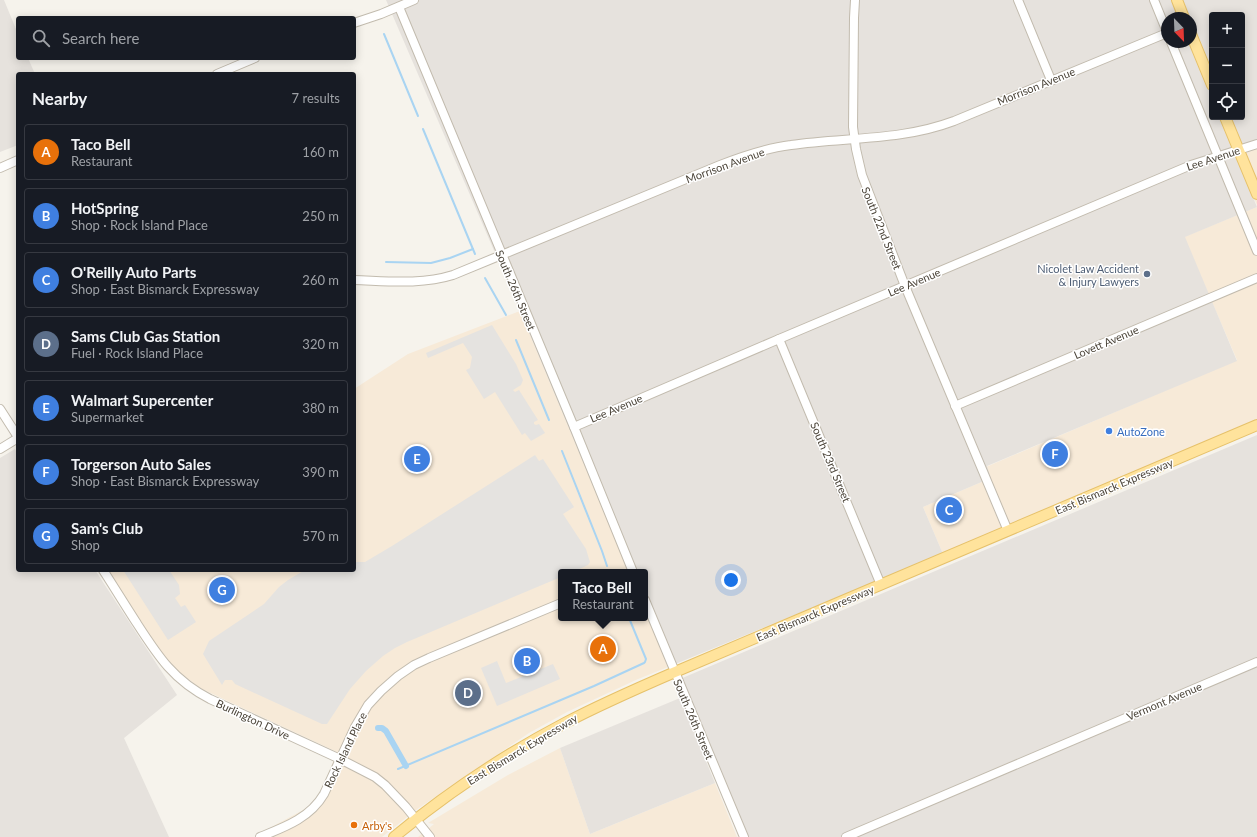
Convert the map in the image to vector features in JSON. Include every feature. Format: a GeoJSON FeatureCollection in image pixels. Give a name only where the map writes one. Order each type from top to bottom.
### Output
{"type":"FeatureCollection","features":[{"type":"Feature","properties":{"kind":"main road"},"geometry":{"type":"LineString","coordinates":[[1177,0],[1182,12]]}},
{"type":"Feature","properties":{"kind":"main road"},"geometry":{"type":"LineString","coordinates":[[1197,48],[1212,84]]}},
{"type":"Feature","properties":{"kind":"main road"},"geometry":{"type":"LineString","coordinates":[[1226,120],[1257,194]]}},
{"type":"Feature","properties":{"kind":"main road","name":"East Bismarck Expressway"},"geometry":{"type":"LineString","coordinates":[[394,837],[461,786],[502,759],[543,735],[604,703],[1257,425]]}},
{"type":"Feature","properties":{"kind":"street"},"geometry":{"type":"LineString","coordinates":[[356,22],[414,0]]}},
{"type":"Feature","properties":{"kind":"street","name":"South 22nd Street"},"geometry":{"type":"LineString","coordinates":[[855,0],[853,128],[857,158],[864,185],[1008,531]]}},
{"type":"Feature","properties":{"kind":"street"},"geometry":{"type":"LineString","coordinates":[[1018,0],[1051,80]]}},
{"type":"Feature","properties":{"kind":"street"},"geometry":{"type":"LineString","coordinates":[[1154,0],[1161,17]]}},
{"type":"Feature","properties":{"kind":"street","name":"South 26th Street"},"geometry":{"type":"LineString","coordinates":[[399,7],[632,569]]}},
{"type":"Feature","properties":{"kind":"street","name":"Morrison Avenue"},"geometry":{"type":"LineString","coordinates":[[356,280],[418,282],[453,275],[720,165],[748,155],[789,145],[898,135],[934,128],[1161,34]]}},
{"type":"Feature","properties":{"kind":"street"},"geometry":{"type":"LineString","coordinates":[[1173,48],[1257,251]]}},
{"type":"Feature","properties":{"kind":"street"},"geometry":{"type":"LineString","coordinates":[[222,72],[250,60]]}},
{"type":"Feature","properties":{"kind":"street","name":"Lee Avenue"},"geometry":{"type":"LineString","coordinates":[[574,427],[1190,165],[1257,144]]}},
{"type":"Feature","properties":{"kind":"street"},"geometry":{"type":"LineString","coordinates":[[0,168],[16,161]]}},
{"type":"Feature","properties":{"kind":"street","name":"Lovett Avenue"},"geometry":{"type":"LineString","coordinates":[[955,406],[1257,278]]}},
{"type":"Feature","properties":{"kind":"street","name":"South 23rd Street"},"geometry":{"type":"LineString","coordinates":[[779,339],[881,585]]}},
{"type":"Feature","properties":{"kind":"street"},"geometry":{"type":"LineString","coordinates":[[0,409],[16,435]]}},
{"type":"Feature","properties":{"kind":"street"},"geometry":{"type":"LineString","coordinates":[[0,449],[16,439]]}},
{"type":"Feature","properties":{"kind":"street","name":"Burlington Drive"},"geometry":{"type":"LineString","coordinates":[[104,572],[160,658],[181,681],[206,697],[340,759],[380,781],[416,819],[430,837]]}},
{"type":"Feature","properties":{"kind":"street","name":"Rock Island Place"},"geometry":{"type":"LineString","coordinates":[[260,837],[294,822],[313,809],[324,794],[364,710],[381,691],[398,676],[414,665],[429,658],[558,604]]}},
{"type":"Feature","properties":{"kind":"street","name":"South 26th Street"},"geometry":{"type":"LineString","coordinates":[[648,607],[744,837]]}},
{"type":"Feature","properties":{"kind":"street","name":"Vermont Avenue"},"geometry":{"type":"LineString","coordinates":[[846,837],[1257,662]]}},
{"type":"Feature","properties":{"kind":"shaded area"},"geometry":{"type":"Polygon","coordinates":[[[0,0],[4,0],[16,29],[16,60],[29,60],[34,72],[16,72],[16,146],[0,152],[0,0]]]}},
{"type":"Feature","properties":{"kind":"shaded area"},"geometry":{"type":"Polygon","coordinates":[[[386,0],[1257,0],[1257,148],[1236,157],[1257,207],[1185,237],[1237,361],[987,466],[991,478],[923,507],[943,554],[668,667],[648,618],[648,569],[628,569],[520,311],[386,0]]]}},
{"type":"Feature","properties":{"kind":"shaded area"},"geometry":{"type":"Polygon","coordinates":[[[1257,148],[1257,205],[1236,157],[1257,148]]]}},
{"type":"Feature","properties":{"kind":"shaded area"},"geometry":{"type":"Polygon","coordinates":[[[1257,207],[1257,421],[943,554],[923,507],[991,478],[986,467],[1237,360],[1184,237],[1257,207]]]}},
{"type":"Feature","properties":{"kind":"shaded area"},"geometry":{"type":"Polygon","coordinates":[[[520,311],[628,569],[558,569],[558,621],[648,621],[648,618],[668,667],[638,679],[567,712],[529,733],[416,810],[382,837],[274,837],[266,830],[305,809],[321,792],[337,752],[200,688],[178,671],[162,657],[109,572],[356,572],[356,388],[408,354],[520,311]]]}},
{"type":"Feature","properties":{"kind":"shaded area"},"geometry":{"type":"Polygon","coordinates":[[[492,325],[516,364],[523,380],[521,385],[513,390],[515,392],[519,390],[538,420],[534,422],[534,424],[539,424],[545,433],[531,441],[525,433],[522,435],[495,392],[484,399],[466,370],[470,368],[472,357],[463,343],[428,358],[426,353],[492,325]]]}},
{"type":"Feature","properties":{"kind":"shaded area"},"geometry":{"type":"Polygon","coordinates":[[[1257,435],[1257,837],[747,837],[680,679],[1257,435]]]}},
{"type":"Feature","properties":{"kind":"shaded area"},"geometry":{"type":"Polygon","coordinates":[[[15,449],[16,572],[96,572],[177,695],[124,738],[169,837],[0,837],[0,458],[15,449]]]}},
{"type":"Feature","properties":{"kind":"shaded area"},"geometry":{"type":"Polygon","coordinates":[[[535,455],[539,461],[543,459],[574,507],[563,514],[586,549],[590,562],[588,565],[579,569],[558,569],[558,578],[395,648],[366,671],[350,689],[327,724],[322,724],[235,684],[232,680],[225,680],[222,685],[203,654],[209,641],[264,604],[279,587],[302,572],[356,572],[356,562],[365,562],[535,455]]]}},
{"type":"Feature","properties":{"kind":"shaded area"},"geometry":{"type":"Polygon","coordinates":[[[124,572],[170,572],[179,585],[180,594],[175,598],[181,607],[185,605],[196,622],[168,640],[124,572]]]}},
{"type":"Feature","properties":{"kind":"shaded area"},"geometry":{"type":"Polygon","coordinates":[[[497,661],[506,683],[553,664],[560,679],[497,706],[481,668],[497,661]]]}},
{"type":"Feature","properties":{"kind":"shaded area"},"geometry":{"type":"Polygon","coordinates":[[[680,698],[715,783],[590,834],[560,748],[680,698]]]}},
{"type":"Feature","properties":{"kind":"shaded area"},"geometry":{"type":"Polygon","coordinates":[[[560,748],[590,834],[715,783],[737,837],[418,837],[434,824],[428,823],[508,775],[560,748]]]}},
{"type":"Feature","properties":{"kind":"waterway"},"geometry":{"type":"LineString","coordinates":[[384,34],[418,116]]}},
{"type":"Feature","properties":{"kind":"waterway"},"geometry":{"type":"LineString","coordinates":[[423,129],[475,254]]}},
{"type":"Feature","properties":{"kind":"waterway"},"geometry":{"type":"LineString","coordinates":[[386,262],[431,263],[450,258],[473,249]]}},
{"type":"Feature","properties":{"kind":"waterway"},"geometry":{"type":"LineString","coordinates":[[485,278],[506,315]]}},
{"type":"Feature","properties":{"kind":"waterway"},"geometry":{"type":"LineString","coordinates":[[516,340],[549,420]]}},
{"type":"Feature","properties":{"kind":"waterway"},"geometry":{"type":"LineString","coordinates":[[562,451],[607,566]]}},
{"type":"Feature","properties":{"kind":"waterway"},"geometry":{"type":"LineString","coordinates":[[398,769],[594,686],[644,663],[646,659],[630,621]]}},
{"type":"Feature","properties":{"kind":"waterway"},"geometry":{"type":"LineString","coordinates":[[378,728],[382,728],[386,731],[406,766]]}},
{"type":"Feature","properties":{"kind":"place","name":"Nicolet Law Accident & Injury Lawyers"},"geometry":{"type":"Point","coordinates":[1147,274]}},
{"type":"Feature","properties":{"kind":"place","name":"AutoZone"},"geometry":{"type":"Point","coordinates":[1109,431]}},
{"type":"Feature","properties":{"kind":"place","name":"Torgerson Auto Sales"},"geometry":{"type":"Point","coordinates":[1055,454]}},
{"type":"Feature","properties":{"kind":"place","name":"Walmart Supercenter"},"geometry":{"type":"Point","coordinates":[417,459]}},
{"type":"Feature","properties":{"kind":"place","name":"O'Reilly Auto Parts"},"geometry":{"type":"Point","coordinates":[949,510]}},
{"type":"Feature","properties":{"kind":"place","name":"Sam's Club"},"geometry":{"type":"Point","coordinates":[222,590]}},
{"type":"Feature","properties":{"kind":"place","name":"Taco Bell"},"geometry":{"type":"Point","coordinates":[603,649]}},
{"type":"Feature","properties":{"kind":"place","name":"HotSpring"},"geometry":{"type":"Point","coordinates":[527,661]}},
{"type":"Feature","properties":{"kind":"place","name":"Sams Club Gas Station"},"geometry":{"type":"Point","coordinates":[468,693]}},
{"type":"Feature","properties":{"kind":"place","name":"Arby's"},"geometry":{"type":"Point","coordinates":[354,825]}}]}
